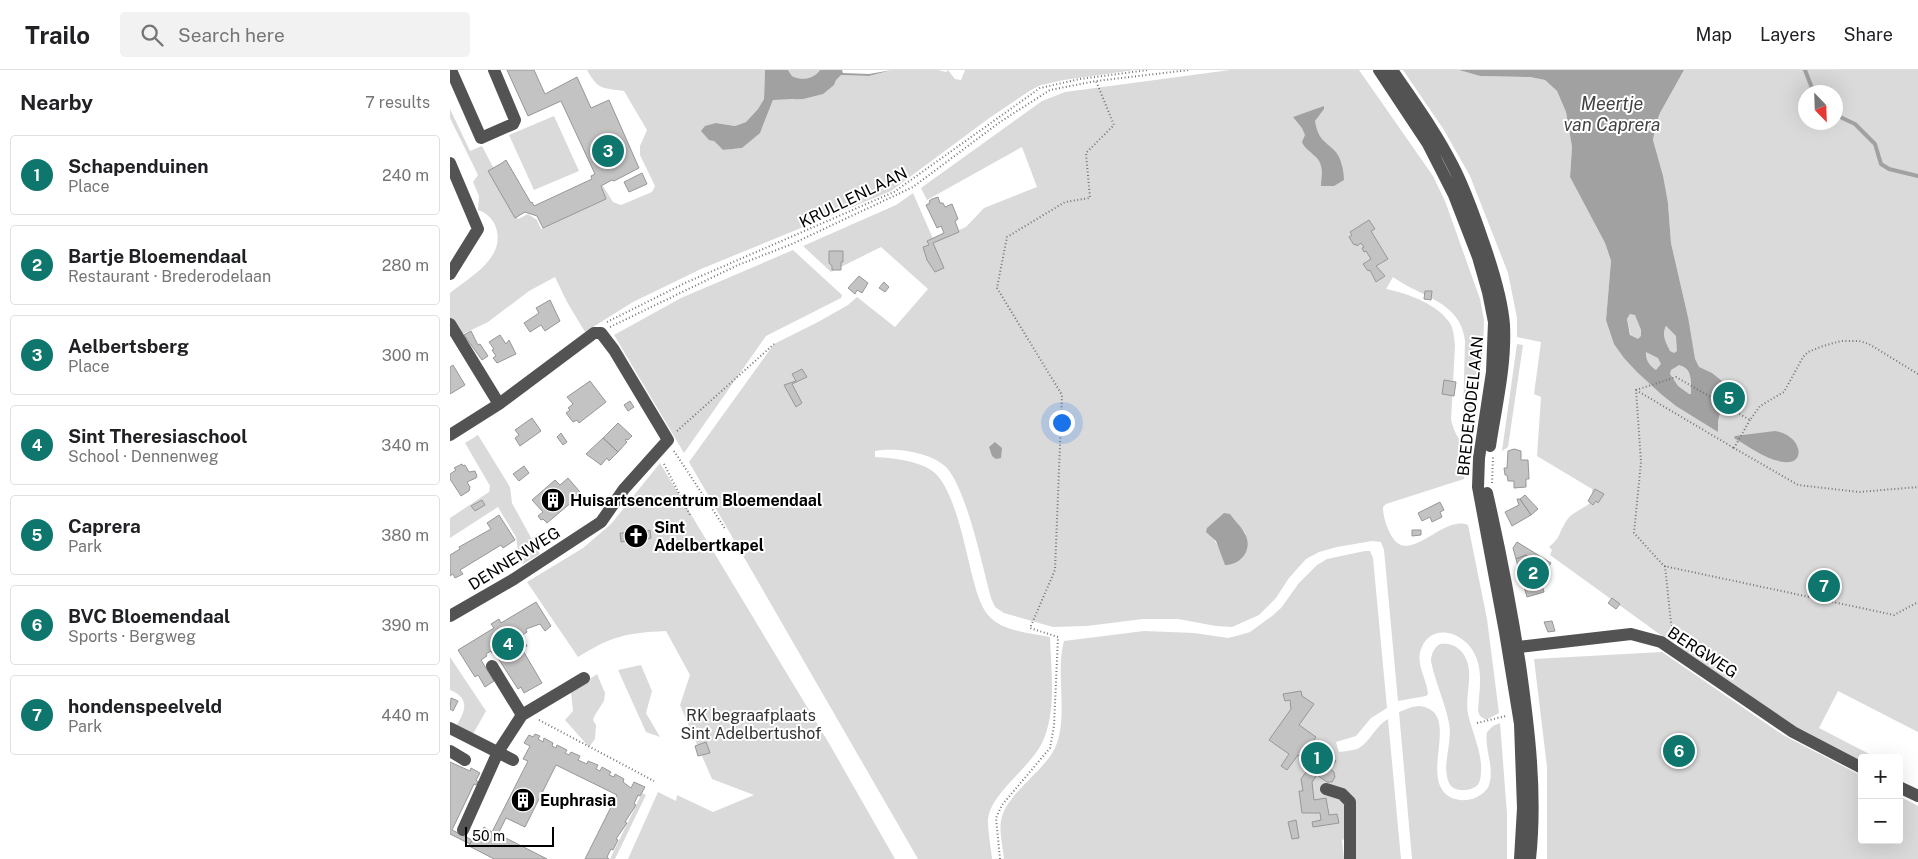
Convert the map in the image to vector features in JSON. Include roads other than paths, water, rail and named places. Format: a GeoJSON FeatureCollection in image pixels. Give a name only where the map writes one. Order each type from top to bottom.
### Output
{"type":"FeatureCollection","features":[{"type":"Feature","properties":{"kind":"street"},"geometry":{"type":"LineString","coordinates":[[451,70],[481,138],[513,124],[515,120],[494,70]]}},
{"type":"Feature","properties":{"kind":"street","name":"BREDERODELAAN"},"geometry":{"type":"LineString","coordinates":[[1379,70],[1414,122],[1440,166],[1464,219],[1488,292],[1499,336]]}},
{"type":"Feature","properties":{"kind":"street","name":"BREDERODELAAN"},"geometry":{"type":"LineString","coordinates":[[1392,70],[1441,144],[1462,187],[1493,272],[1502,310],[1492,372],[1485,447],[1478,487],[1484,498],[1493,541],[1512,648],[1533,792],[1530,859]]}},
{"type":"Feature","properties":{"kind":"street"},"geometry":{"type":"LineString","coordinates":[[450,163],[478,229],[450,274]]}},
{"type":"Feature","properties":{"kind":"street"},"geometry":{"type":"LineString","coordinates":[[450,324],[499,404],[450,435]]}},
{"type":"Feature","properties":{"kind":"street","name":"DENNENWEG"},"geometry":{"type":"LineString","coordinates":[[450,616],[514,579],[601,522],[624,488],[668,440],[601,331],[499,404]]}},
{"type":"Feature","properties":{"kind":"street","name":"BERGWEG"},"geometry":{"type":"LineString","coordinates":[[1512,648],[1631,634],[1661,642],[1793,732],[1858,766]]}},
{"type":"Feature","properties":{"kind":"street"},"geometry":{"type":"LineString","coordinates":[[492,666],[524,714]]}},
{"type":"Feature","properties":{"kind":"street"},"geometry":{"type":"LineString","coordinates":[[463,830],[498,752],[524,714],[584,678]]}},
{"type":"Feature","properties":{"kind":"street","name":"BREDERODELAAN"},"geometry":{"type":"LineString","coordinates":[[1520,859],[1523,782],[1521,717]]}},
{"type":"Feature","properties":{"kind":"street"},"geometry":{"type":"LineString","coordinates":[[450,728],[513,760]]}},
{"type":"Feature","properties":{"kind":"street"},"geometry":{"type":"LineString","coordinates":[[450,751],[466,760]]}},
{"type":"Feature","properties":{"kind":"street"},"geometry":{"type":"LineString","coordinates":[[1326,789],[1342,794],[1350,802],[1350,859]]}},
{"type":"Feature","properties":{"kind":"street"},"geometry":{"type":"LineString","coordinates":[[1903,789],[1918,796]]}},
{"type":"Feature","properties":{"kind":"water"},"geometry":{"type":"Polygon","coordinates":[[[765,70],[788,70],[792,76],[803,79],[811,77],[820,70],[842,70],[843,73],[869,74],[892,70],[869,76],[841,75],[834,85],[823,94],[803,99],[773,100],[760,133],[742,148],[723,150],[714,141],[709,140],[701,131],[705,126],[716,123],[735,126],[746,122],[764,99],[765,70]]]}},
{"type":"Feature","properties":{"kind":"water","name":"Meertje van Caprera"},"geometry":{"type":"Polygon","coordinates":[[[1459,70],[1684,70],[1660,113],[1653,140],[1663,176],[1668,203],[1671,243],[1688,317],[1695,359],[1699,367],[1712,373],[1722,381],[1725,392],[1718,421],[1718,432],[1676,406],[1661,394],[1637,372],[1614,344],[1606,320],[1611,261],[1605,243],[1570,177],[1572,147],[1566,112],[1557,91],[1545,80],[1530,77],[1480,76],[1459,70]],[[1630,314],[1627,319],[1630,335],[1638,339],[1641,336],[1641,330],[1635,315],[1630,314]],[[1666,326],[1664,336],[1666,342],[1670,351],[1674,353],[1677,351],[1676,336],[1666,326]],[[1646,352],[1646,358],[1656,370],[1661,364],[1658,358],[1646,352]],[[1679,365],[1671,370],[1670,374],[1678,386],[1691,394],[1690,376],[1687,369],[1679,365]]]}},
{"type":"Feature","properties":{"kind":"water"},"geometry":{"type":"Polygon","coordinates":[[[1324,106],[1324,109],[1315,121],[1321,138],[1339,156],[1342,164],[1344,180],[1334,186],[1321,186],[1322,171],[1320,162],[1302,142],[1305,135],[1293,117],[1324,106]]]}},
{"type":"Feature","properties":{"kind":"water"},"geometry":{"type":"Polygon","coordinates":[[[1775,431],[1791,438],[1796,443],[1798,455],[1796,459],[1791,462],[1784,462],[1771,459],[1734,438],[1735,436],[1775,431]]]}},
{"type":"Feature","properties":{"kind":"water"},"geometry":{"type":"Polygon","coordinates":[[[995,442],[1002,448],[1001,458],[996,459],[992,456],[989,447],[995,442]]]}},
{"type":"Feature","properties":{"kind":"water"},"geometry":{"type":"Polygon","coordinates":[[[1224,513],[1230,514],[1241,527],[1248,544],[1245,554],[1241,559],[1225,565],[1216,541],[1206,532],[1207,528],[1224,513]]]}},
{"type":"Feature","properties":{"kind":"waterway"},"geometry":{"type":"LineString","coordinates":[[1805,70],[1811,85]]}},
{"type":"Feature","properties":{"kind":"waterway"},"geometry":{"type":"LineString","coordinates":[[1843,118],[1855,124],[1875,144],[1881,164],[1889,169],[1918,176]]}},
{"type":"Feature","properties":{"kind":"place","name":"Aelbertsberg"},"geometry":{"type":"Point","coordinates":[608,151]}},
{"type":"Feature","properties":{"kind":"place","name":"Caprera"},"geometry":{"type":"Point","coordinates":[1729,398]}},
{"type":"Feature","properties":{"kind":"place","name":"Huisartsencentrum Bloemendaal"},"geometry":{"type":"Point","coordinates":[553,500]}},
{"type":"Feature","properties":{"kind":"place","name":"Sint Adelbertkapel"},"geometry":{"type":"Point","coordinates":[636,536]}},
{"type":"Feature","properties":{"kind":"place","name":"Bartje Bloemendaal"},"geometry":{"type":"Point","coordinates":[1533,573]}},
{"type":"Feature","properties":{"kind":"place","name":"hondenspeelveld"},"geometry":{"type":"Point","coordinates":[1824,586]}},
{"type":"Feature","properties":{"kind":"place","name":"Sint Theresiaschool"},"geometry":{"type":"Point","coordinates":[508,644]}},
{"type":"Feature","properties":{"kind":"place","name":"BVC Bloemendaal"},"geometry":{"type":"Point","coordinates":[1679,751]}},
{"type":"Feature","properties":{"kind":"place","name":"Schapenduinen"},"geometry":{"type":"Point","coordinates":[1317,758]}},
{"type":"Feature","properties":{"kind":"place","name":"Euphrasia"},"geometry":{"type":"Point","coordinates":[523,800]}},
{"type":"Feature","properties":{"kind":"park label","name":"RK begraafplaats Sint Adelbertushof"},"geometry":{"type":"Point","coordinates":[751,724]}}]}
